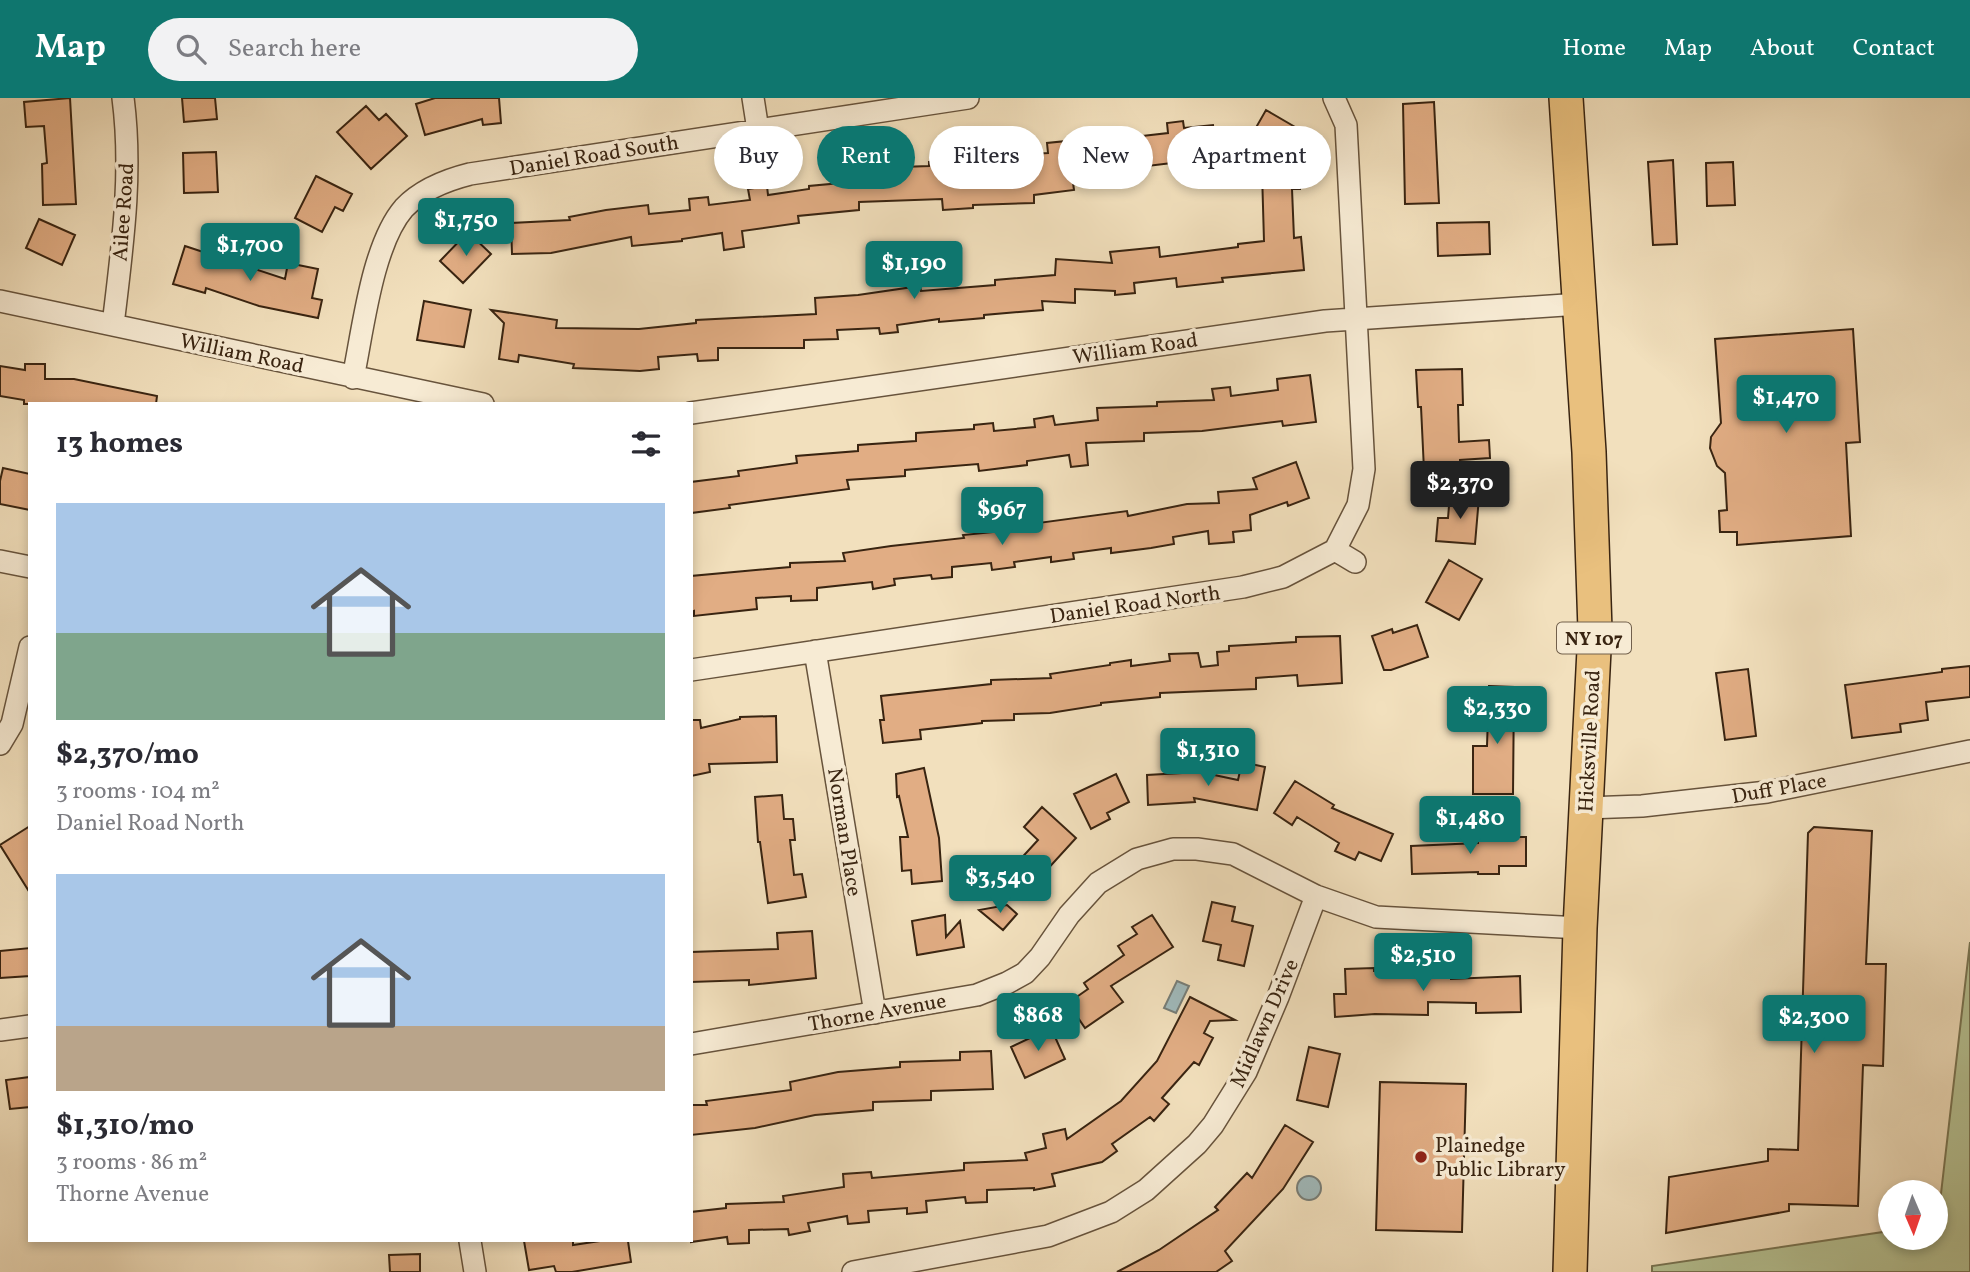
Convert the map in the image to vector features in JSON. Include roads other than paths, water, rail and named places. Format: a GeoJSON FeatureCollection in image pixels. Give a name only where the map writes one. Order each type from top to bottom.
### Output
{"type":"FeatureCollection","features":[{"type":"Feature","properties":{"kind":"main road","name":"Hicksville Road"},"geometry":{"type":"LineString","coordinates":[[1566,98],[1589,452],[1595,630],[1580,928],[1572,1267]]}},
{"type":"Feature","properties":{"kind":"street","name":"Ailee Road"},"geometry":{"type":"LineString","coordinates":[[113,325],[127,203],[127,127],[123,98]]}},
{"type":"Feature","properties":{"kind":"street"},"geometry":{"type":"LineString","coordinates":[[753,98],[757,126]]}},
{"type":"Feature","properties":{"kind":"street","name":"Daniel Road South"},"geometry":{"type":"LineString","coordinates":[[784,126],[968,98]]}},
{"type":"Feature","properties":{"kind":"street"},"geometry":{"type":"LineString","coordinates":[[1335,98],[1346,125],[1364,469],[1357,505],[1335,550],[1354,562]]}},
{"type":"Feature","properties":{"kind":"street","name":"Daniel Road South"},"geometry":{"type":"LineString","coordinates":[[353,378],[377,266],[386,237],[404,209],[428,189],[470,174],[714,137]]}},
{"type":"Feature","properties":{"kind":"street","name":"William Road"},"geometry":{"type":"LineString","coordinates":[[0,301],[473,402]]}},
{"type":"Feature","properties":{"kind":"street","name":"William Road"},"geometry":{"type":"LineString","coordinates":[[693,413],[1356,317],[1580,304]]}},
{"type":"Feature","properties":{"kind":"street","name":"Daniel Road North"},"geometry":{"type":"LineString","coordinates":[[693,670],[1244,587],[1283,577],[1335,550]]}},
{"type":"Feature","properties":{"kind":"street"},"geometry":{"type":"LineString","coordinates":[[0,561],[28,567]]}},
{"type":"Feature","properties":{"kind":"street","name":"Norman Place"},"geometry":{"type":"LineString","coordinates":[[815,651],[875,1013]]}},
{"type":"Feature","properties":{"kind":"street"},"geometry":{"type":"LineString","coordinates":[[0,744],[12,724],[28,656]]}},
{"type":"Feature","properties":{"kind":"street","name":"Duff Place"},"geometry":{"type":"LineString","coordinates":[[1585,817],[1642,806],[1767,792],[1970,751]]}},
{"type":"Feature","properties":{"kind":"street","name":"Thorne Avenue"},"geometry":{"type":"LineString","coordinates":[[693,1044],[977,995],[1007,983],[1025,973],[1040,957],[1069,915],[1098,883],[1137,859],[1173,849],[1233,854],[1315,896],[1376,918],[1580,928]]}},
{"type":"Feature","properties":{"kind":"street","name":"Midlawn Drive"},"geometry":{"type":"LineString","coordinates":[[853,1272],[1048,1236],[1111,1212],[1146,1190],[1198,1144],[1247,1072],[1315,896]]}},
{"type":"Feature","properties":{"kind":"street"},"geometry":{"type":"LineString","coordinates":[[0,1030],[28,1026]]}},
{"type":"Feature","properties":{"kind":"street"},"geometry":{"type":"LineString","coordinates":[[470,1242],[475,1272]]}},
{"type":"Feature","properties":{"kind":"water"},"geometry":{"type":"Polygon","coordinates":[[[1177,981],[1189,986],[1176,1013],[1164,1008],[1177,981]]]}},
{"type":"Feature","properties":{"kind":"water"},"geometry":{"type":"Polygon","coordinates":[[[1309,1176],[1320,1183],[1321,1188],[1314,1199],[1309,1200],[1298,1193],[1297,1188],[1304,1177],[1309,1176]]]}},
{"type":"Feature","properties":{"kind":"place","name":"Plainedge Public Library"},"geometry":{"type":"Point","coordinates":[1421,1157]}}]}
